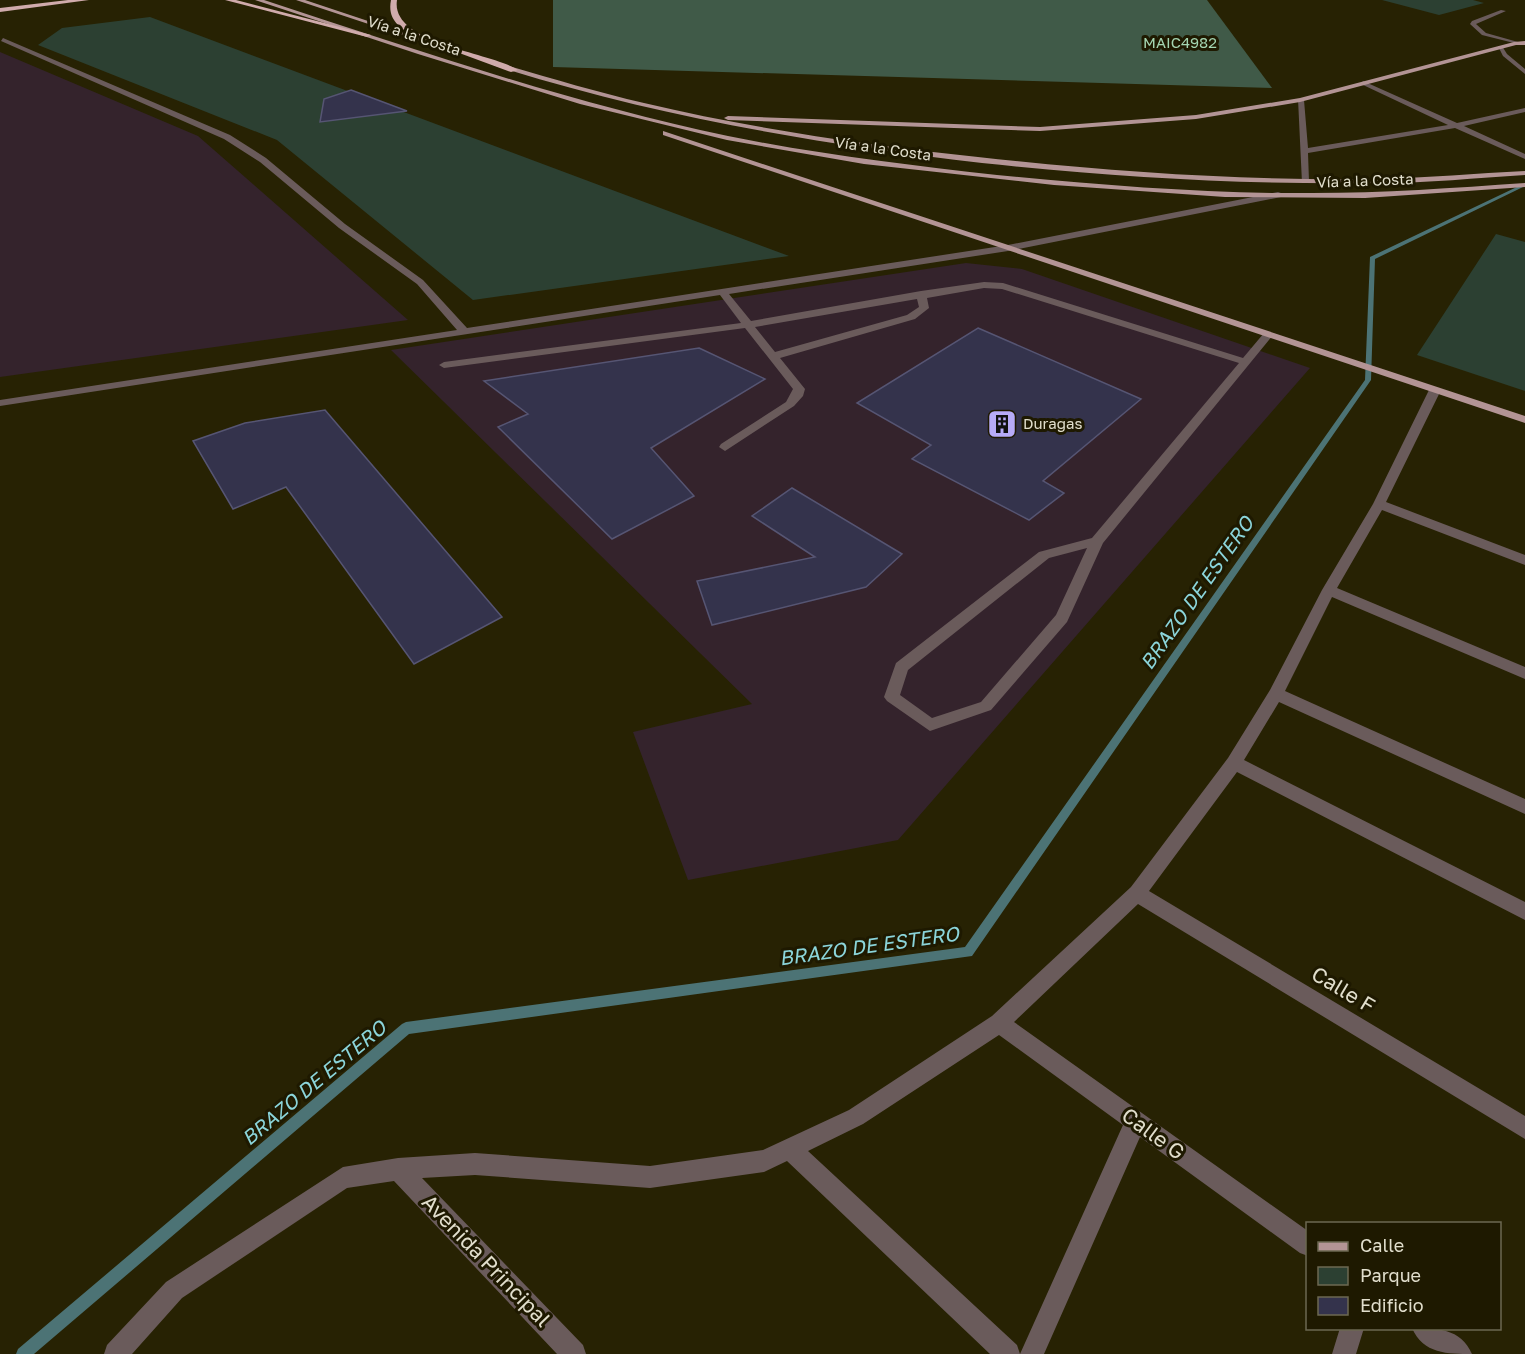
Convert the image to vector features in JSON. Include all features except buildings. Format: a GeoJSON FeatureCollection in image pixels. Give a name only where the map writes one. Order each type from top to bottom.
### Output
{"type":"FeatureCollection","features":[{"type":"Feature","properties":{"kind":"highway"},"geometry":{"type":"LineString","coordinates":[[0,4],[30,0]]}},
{"type":"Feature","properties":{"kind":"highway"},"geometry":{"type":"LineString","coordinates":[[0,10],[86,0]]}},
{"type":"Feature","properties":{"kind":"highway"},"geometry":{"type":"LineString","coordinates":[[228,0],[367,35]]}},
{"type":"Feature","properties":{"kind":"highway"},"geometry":{"type":"LineString","coordinates":[[394,0],[392,6],[394,15],[399,23],[408,30],[514,70]]}},
{"type":"Feature","properties":{"kind":"main road","name":"Vía a la Costa"},"geometry":{"type":"LineString","coordinates":[[258,0],[557,97],[695,131],[802,152],[1026,180],[1178,192],[1388,195],[1525,185]]}},
{"type":"Feature","properties":{"kind":"main road","name":"Vía a la Costa"},"geometry":{"type":"LineString","coordinates":[[299,0],[592,94],[695,118],[810,138],[1011,164],[1171,176],[1305,181],[1382,181],[1525,172]]}},
{"type":"Feature","properties":{"kind":"main road"},"geometry":{"type":"LineString","coordinates":[[695,118],[769,118],[1040,129],[1196,117],[1300,100],[1500,47],[1525,43]]}},
{"type":"Feature","properties":{"kind":"main road"},"geometry":{"type":"LineString","coordinates":[[557,97],[1525,420]]}},
{"type":"Feature","properties":{"kind":"street"},"geometry":{"type":"LineString","coordinates":[[1503,11],[1473,24],[1484,34],[1516,43]]}},
{"type":"Feature","properties":{"kind":"street"},"geometry":{"type":"LineString","coordinates":[[3,40],[228,137],[263,160],[342,226],[420,282],[465,332]]}},
{"type":"Feature","properties":{"kind":"street"},"geometry":{"type":"LineString","coordinates":[[1500,47],[1505,55],[1525,72]]}},
{"type":"Feature","properties":{"kind":"street"},"geometry":{"type":"LineString","coordinates":[[1363,84],[1459,125],[1525,157]]}},
{"type":"Feature","properties":{"kind":"street"},"geometry":{"type":"LineString","coordinates":[[1300,100],[1305,181]]}},
{"type":"Feature","properties":{"kind":"street"},"geometry":{"type":"LineString","coordinates":[[1304,151],[1459,125],[1525,110]]}},
{"type":"Feature","properties":{"kind":"street"},"geometry":{"type":"LineString","coordinates":[[0,403],[1008,248],[1278,195]]}},
{"type":"Feature","properties":{"kind":"street"},"geometry":{"type":"LineString","coordinates":[[444,364],[747,325],[984,285],[1003,286],[1245,362]]}},
{"type":"Feature","properties":{"kind":"street"},"geometry":{"type":"LineString","coordinates":[[722,292],[799,389],[797,396],[790,404],[725,447]]}},
{"type":"Feature","properties":{"kind":"street"},"geometry":{"type":"LineString","coordinates":[[774,356],[911,317],[924,308],[921,294]]}},
{"type":"Feature","properties":{"kind":"street"},"geometry":{"type":"LineString","coordinates":[[1097,541],[1044,555],[901,667],[892,697],[930,725],[986,706],[1062,618],[1097,541],[1268,334]]}},
{"type":"Feature","properties":{"kind":"street"},"geometry":{"type":"LineString","coordinates":[[116,1354],[174,1290],[343,1178],[398,1169],[475,1164],[650,1178],[764,1161],[856,1117],[999,1023],[1137,893],[1234,763],[1276,694],[1329,590],[1379,504],[1435,390]]}},
{"type":"Feature","properties":{"kind":"street"},"geometry":{"type":"LineString","coordinates":[[1379,504],[1525,560]]}},
{"type":"Feature","properties":{"kind":"street"},"geometry":{"type":"LineString","coordinates":[[1329,590],[1525,673]]}},
{"type":"Feature","properties":{"kind":"street"},"geometry":{"type":"LineString","coordinates":[[1276,694],[1525,807]]}},
{"type":"Feature","properties":{"kind":"street"},"geometry":{"type":"LineString","coordinates":[[1234,763],[1525,911]]}},
{"type":"Feature","properties":{"kind":"street","name":"Calle F"},"geometry":{"type":"LineString","coordinates":[[1137,893],[1525,1128]]}},
{"type":"Feature","properties":{"kind":"street","name":"Calle G"},"geometry":{"type":"LineString","coordinates":[[999,1023],[1306,1244]]}},
{"type":"Feature","properties":{"kind":"street"},"geometry":{"type":"LineString","coordinates":[[1032,1354],[1136,1121]]}},
{"type":"Feature","properties":{"kind":"street"},"geometry":{"type":"LineString","coordinates":[[789,1148],[1008,1354]]}},
{"type":"Feature","properties":{"kind":"street","name":"Avenida Principal"},"geometry":{"type":"LineString","coordinates":[[398,1169],[574,1354]]}},
{"type":"Feature","properties":{"kind":"street"},"geometry":{"type":"LineString","coordinates":[[1344,1354],[1352,1330]]}},
{"type":"Feature","properties":{"kind":"street"},"geometry":{"type":"LineString","coordinates":[[1425,1330],[1460,1354]]}},
{"type":"Feature","properties":{"kind":"shaded area"},"geometry":{"type":"Polygon","coordinates":[[[0,52],[198,136],[408,320],[0,377],[0,52]]]}},
{"type":"Feature","properties":{"kind":"shaded area"},"geometry":{"type":"Polygon","coordinates":[[[966,263],[1022,269],[1310,368],[898,840],[688,880],[633,732],[752,704],[391,350],[966,263]]]}},
{"type":"Feature","properties":{"kind":"green space","name":"MAIC4982"},"geometry":{"type":"Polygon","coordinates":[[[553,0],[1207,0],[1272,88],[553,67],[553,0]]]}},
{"type":"Feature","properties":{"kind":"green space"},"geometry":{"type":"Polygon","coordinates":[[[1382,0],[1473,0],[1484,3],[1439,15],[1382,0]]]}},
{"type":"Feature","properties":{"kind":"green space"},"geometry":{"type":"Polygon","coordinates":[[[150,17],[789,256],[473,300],[277,140],[38,45],[62,28],[150,17]]]}},
{"type":"Feature","properties":{"kind":"green space"},"geometry":{"type":"Polygon","coordinates":[[[1496,234],[1525,242],[1525,391],[1417,355],[1496,234]]]}},
{"type":"Feature","properties":{"kind":"waterway","name":"BRAZO DE ESTERO"},"geometry":{"type":"LineString","coordinates":[[23,1354],[406,1028],[968,952],[1368,380],[1372,258],[1521,187]]}},
{"type":"Feature","properties":{"kind":"place","name":"Duragas"},"geometry":{"type":"Point","coordinates":[1002,424]}}]}
